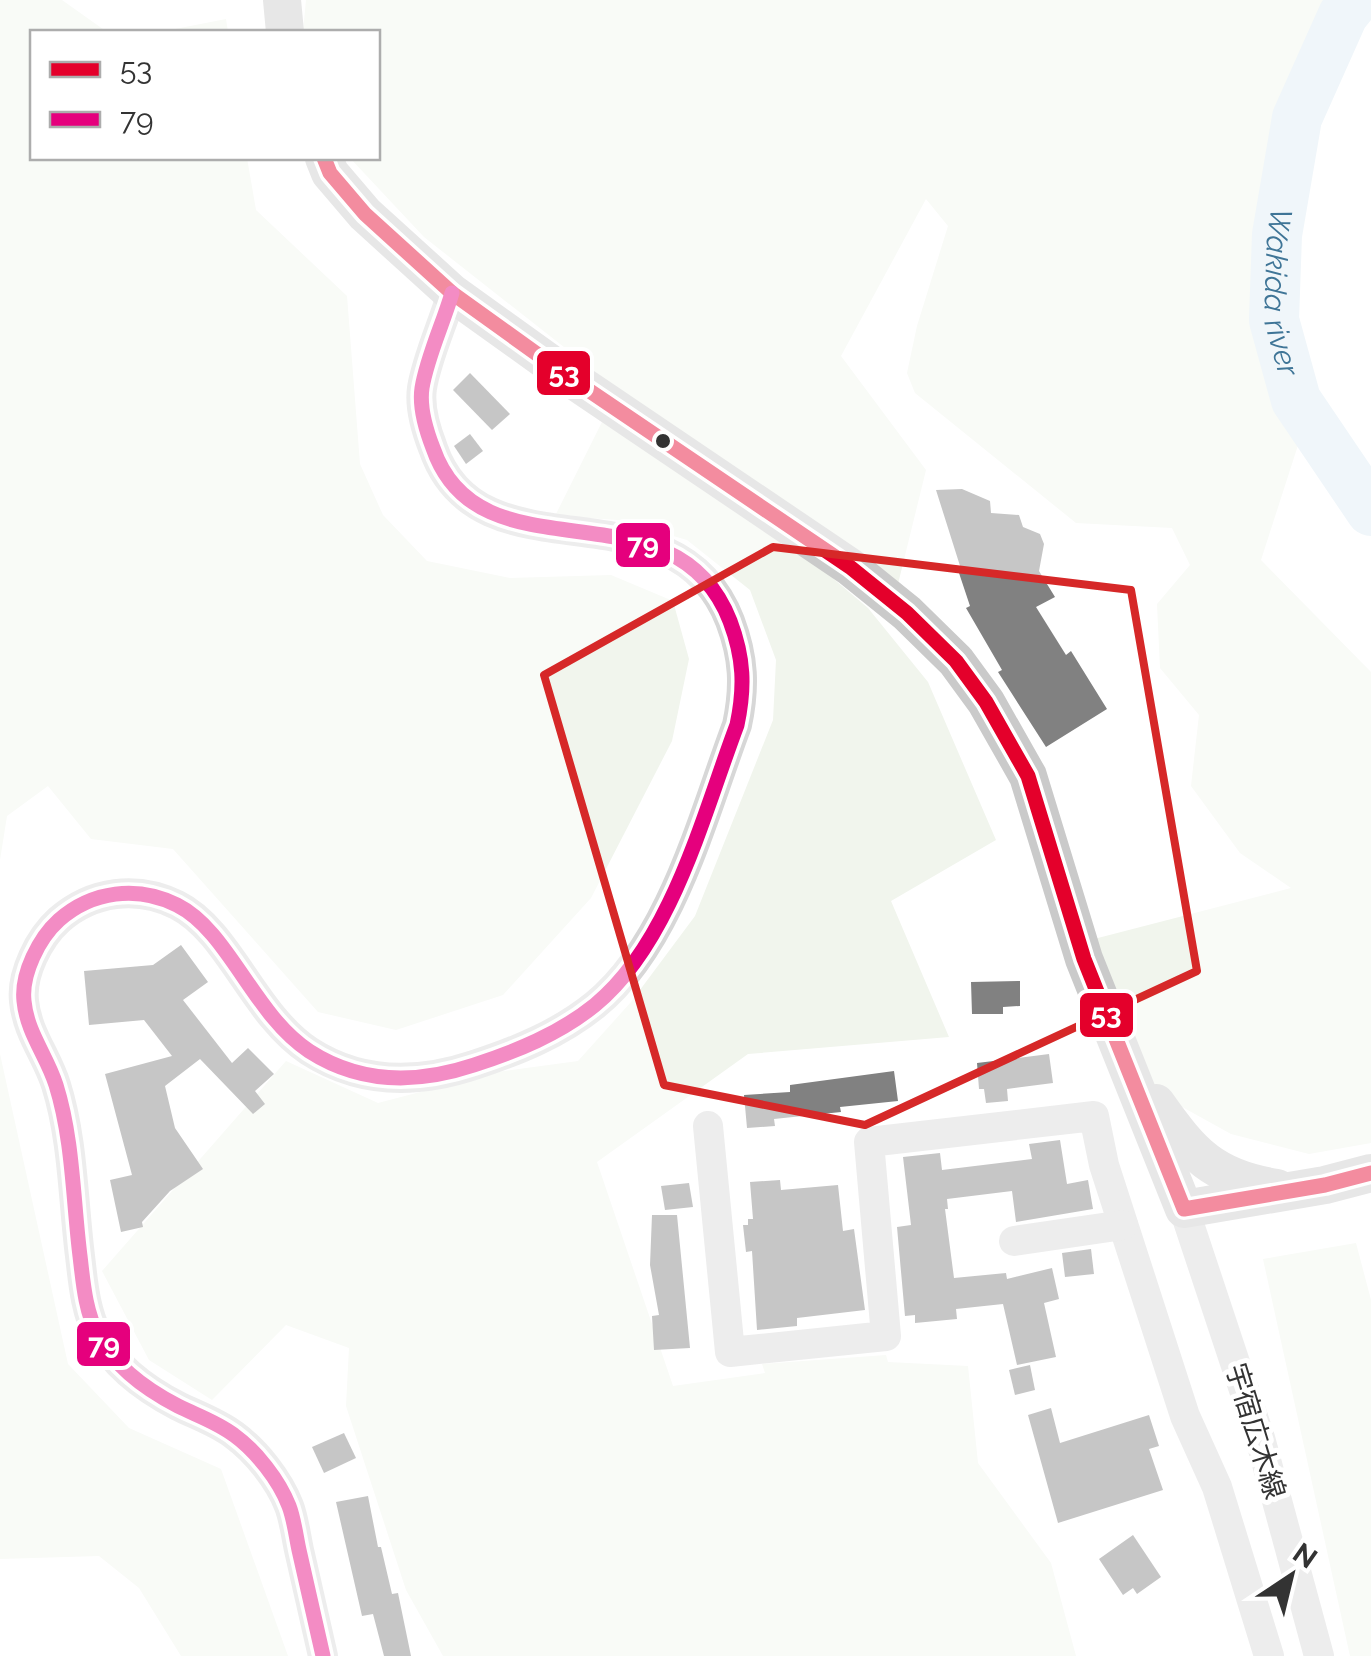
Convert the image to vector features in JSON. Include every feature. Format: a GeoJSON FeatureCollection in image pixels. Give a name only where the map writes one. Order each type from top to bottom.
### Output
{"type":"FeatureCollection","features":[{"type":"Feature","properties":{"kind":"main road"},"geometry":{"type":"LineString","coordinates":[[282,0],[284,30]]}},
{"type":"Feature","properties":{"kind":"main road"},"geometry":{"type":"LineString","coordinates":[[325,160],[330,173],[366,214],[452,293],[569,378],[850,567],[907,613],[956,662],[986,702],[1028,776],[1084,959],[1184,1210],[1371,1173]]}},
{"type":"Feature","properties":{"kind":"main road"},"geometry":{"type":"LineString","coordinates":[[1122,1056],[1180,1138],[1196,1154],[1240,1182],[1292,1190]]}},
{"type":"Feature","properties":{"kind":"street"},"geometry":{"type":"LineString","coordinates":[[323,1656],[289,1505],[270,1473],[233,1434],[138,1381],[115,1361],[95,1331],[85,1294],[63,1112],[55,1081],[32,1037],[23,998],[37,948],[56,922],[82,904],[109,894],[133,892],[156,896],[198,918],[266,1012],[311,1052],[335,1066],[365,1076],[416,1078],[458,1070],[525,1048],[596,1004],[635,960],[666,914],[737,725],[744,694],[742,654],[724,607],[712,588],[694,569],[666,551],[603,533],[523,525],[487,512],[456,490],[436,457],[425,426],[422,390],[452,293]]}},
{"type":"Feature","properties":{"kind":"street"},"geometry":{"type":"LineString","coordinates":[[708,1126],[730,1352],[886,1336],[869,1142],[1094,1116],[1123,1225],[1185,1416],[1217,1487],[1269,1656]]}},
{"type":"Feature","properties":{"kind":"street","name":"宇宿広木線"},"geometry":{"type":"LineString","coordinates":[[1184,1210],[1260,1438],[1319,1656]]}},
{"type":"Feature","properties":{"kind":"street"},"geometry":{"type":"LineString","coordinates":[[1014,1241],[1123,1225]]}},
{"type":"Feature","properties":{"kind":"highlighted area"},"geometry":{"type":"Polygon","coordinates":[[[773,547],[1131,590],[1197,971],[865,1125],[664,1085],[544,675],[773,547]]]}},
{"type":"Feature","properties":{"kind":"shaded area"},"geometry":{"type":"Polygon","coordinates":[[[0,0],[62,0],[104,30],[30,30],[30,160],[247,160],[256,210],[347,296],[360,464],[383,515],[427,561],[510,578],[611,575],[673,601],[689,659],[672,741],[591,898],[503,995],[396,1030],[318,1012],[173,849],[91,839],[48,786],[7,816],[0,860],[0,0]]]}},
{"type":"Feature","properties":{"kind":"shaded area"},"geometry":{"type":"Polygon","coordinates":[[[306,0],[1332,0],[1277,135],[1256,294],[1300,439],[1261,560],[1371,672],[1371,1143],[1309,1154],[1231,1134],[1157,1093],[1094,939],[1291,888],[1240,853],[1191,786],[1199,715],[1160,668],[1157,604],[1190,565],[1172,528],[1076,523],[915,393],[907,373],[948,226],[926,199],[841,356],[926,470],[898,584],[668,429],[424,237],[352,160],[380,160],[380,30],[303,30],[306,0]]]}},
{"type":"Feature","properties":{"kind":"shaded area"},"geometry":{"type":"Polygon","coordinates":[[[226,19],[228,30],[170,30],[226,19]]]}},
{"type":"Feature","properties":{"kind":"shaded area"},"geometry":{"type":"Polygon","coordinates":[[[602,422],[783,536],[868,608],[928,682],[996,840],[891,901],[949,1037],[748,1054],[597,1162],[673,1386],[765,1373],[762,1364],[886,1355],[888,1362],[968,1366],[978,1463],[1051,1563],[1076,1656],[443,1656],[406,1590],[346,1406],[349,1348],[286,1325],[212,1400],[149,1360],[102,1271],[286,1061],[378,1103],[497,1072],[578,1061],[631,1002],[695,916],[773,720],[776,660],[750,590],[687,540],[618,520],[555,516],[602,422]]]}},
{"type":"Feature","properties":{"kind":"shaded area"},"geometry":{"type":"Polygon","coordinates":[[[0,1054],[68,1364],[129,1428],[221,1469],[288,1656],[181,1656],[139,1588],[99,1556],[0,1559],[0,1054]]]}},
{"type":"Feature","properties":{"kind":"shaded area"},"geometry":{"type":"Polygon","coordinates":[[[1356,1243],[1371,1300],[1371,1656],[1350,1656],[1263,1259],[1356,1243]]]}},
{"type":"Feature","properties":{"kind":"building"},"geometry":{"type":"Polygon","coordinates":[[[470,373],[510,414],[492,430],[453,390],[470,373]]]}},
{"type":"Feature","properties":{"kind":"building"},"geometry":{"type":"Polygon","coordinates":[[[470,434],[483,451],[466,464],[454,446],[470,434]]]}},
{"type":"Feature","properties":{"kind":"building"},"geometry":{"type":"Polygon","coordinates":[[[962,489],[990,501],[991,513],[1019,515],[1023,527],[1040,534],[1044,544],[1039,571],[1055,597],[1036,607],[1066,655],[1071,651],[1107,709],[1046,747],[998,672],[1002,670],[966,608],[970,606],[958,570],[961,569],[936,490],[962,489]]]}},
{"type":"Feature","properties":{"kind":"building"},"geometry":{"type":"Polygon","coordinates":[[[181,945],[208,982],[183,1000],[232,1063],[248,1048],[274,1074],[255,1091],[265,1104],[253,1114],[200,1059],[165,1086],[175,1128],[203,1169],[170,1191],[142,1222],[143,1227],[121,1232],[110,1180],[132,1175],[105,1074],[172,1056],[144,1020],[89,1025],[84,971],[153,965],[181,945]]]}},
{"type":"Feature","properties":{"kind":"building"},"geometry":{"type":"Polygon","coordinates":[[[1020,981],[1020,1006],[1003,1007],[1003,1014],[972,1014],[971,982],[1020,981]]]}},
{"type":"Feature","properties":{"kind":"building"},"geometry":{"type":"Polygon","coordinates":[[[1049,1054],[1053,1083],[1007,1089],[1008,1101],[986,1103],[984,1089],[979,1089],[977,1063],[1049,1054]]]}},
{"type":"Feature","properties":{"kind":"building"},"geometry":{"type":"Polygon","coordinates":[[[894,1071],[898,1101],[840,1107],[841,1112],[774,1119],[775,1126],[747,1128],[744,1095],[790,1092],[790,1085],[894,1071]]]}},
{"type":"Feature","properties":{"kind":"building"},"geometry":{"type":"Polygon","coordinates":[[[1060,1140],[1067,1184],[1088,1180],[1093,1209],[1016,1222],[1012,1191],[947,1199],[945,1209],[954,1278],[1006,1273],[1007,1279],[1052,1268],[1059,1299],[1044,1303],[1056,1357],[1017,1365],[1003,1304],[956,1309],[957,1319],[915,1323],[915,1315],[905,1316],[897,1227],[911,1225],[903,1157],[940,1153],[942,1170],[1032,1159],[1029,1144],[1060,1140]]]}},
{"type":"Feature","properties":{"kind":"building"},"geometry":{"type":"Polygon","coordinates":[[[780,1180],[781,1190],[838,1185],[843,1231],[854,1229],[865,1310],[797,1318],[797,1326],[757,1330],[752,1251],[746,1252],[743,1225],[753,1219],[750,1182],[780,1180]]]}},
{"type":"Feature","properties":{"kind":"building"},"geometry":{"type":"Polygon","coordinates":[[[689,1183],[693,1207],[665,1210],[661,1186],[689,1183]]]}},
{"type":"Feature","properties":{"kind":"building"},"geometry":{"type":"Polygon","coordinates":[[[652,1215],[677,1215],[690,1348],[654,1350],[652,1316],[659,1315],[650,1265],[652,1215]]]}},
{"type":"Feature","properties":{"kind":"building"},"geometry":{"type":"Polygon","coordinates":[[[1091,1249],[1094,1274],[1065,1277],[1062,1253],[1091,1249]]]}},
{"type":"Feature","properties":{"kind":"building"},"geometry":{"type":"Polygon","coordinates":[[[1030,1365],[1035,1390],[1015,1395],[1009,1370],[1030,1365]]]}},
{"type":"Feature","properties":{"kind":"building"},"geometry":{"type":"Polygon","coordinates":[[[1051,1408],[1060,1443],[1149,1415],[1159,1446],[1149,1449],[1163,1490],[1058,1523],[1028,1415],[1051,1408]]]}},
{"type":"Feature","properties":{"kind":"building"},"geometry":{"type":"Polygon","coordinates":[[[344,1433],[356,1458],[324,1473],[312,1447],[344,1433]]]}},
{"type":"Feature","properties":{"kind":"building"},"geometry":{"type":"Polygon","coordinates":[[[368,1496],[392,1594],[398,1593],[411,1656],[384,1656],[373,1614],[362,1616],[336,1502],[368,1496]]]}},
{"type":"Feature","properties":{"kind":"building"},"geometry":{"type":"Polygon","coordinates":[[[1133,1535],[1161,1577],[1137,1594],[1133,1588],[1123,1595],[1099,1559],[1133,1535]]]}},
{"type":"Feature","properties":{"kind":"waterway","name":"Wakida river"},"geometry":{"type":"LineString","coordinates":[[1355,0],[1343,15],[1297,118],[1277,235],[1274,320],[1296,400],[1371,511]]}},
{"type":"Feature","properties":{"kind":"transit line","name":"53"},"geometry":{"type":"LineString","coordinates":[[325,160],[330,173],[365,214],[452,293],[850,567],[907,613],[956,661],[986,702],[1028,776],[1084,959],[1184,1209],[1325,1185],[1371,1173]]}},
{"type":"Feature","properties":{"kind":"transit line","name":"79"},"geometry":{"type":"LineString","coordinates":[[323,1656],[292,1516],[273,1476],[234,1435],[132,1376],[105,1347],[94,1326],[84,1286],[62,1106],[29,1024],[25,979],[45,936],[72,910],[115,894],[162,899],[195,917],[212,934],[272,1016],[309,1051],[348,1070],[410,1078],[474,1065],[552,1033],[595,1005],[622,979],[644,948],[682,876],[737,725],[742,673],[735,635],[703,578],[667,552],[624,539],[533,525],[491,512],[457,489],[433,448],[421,403],[428,364],[452,293]]}}]}
